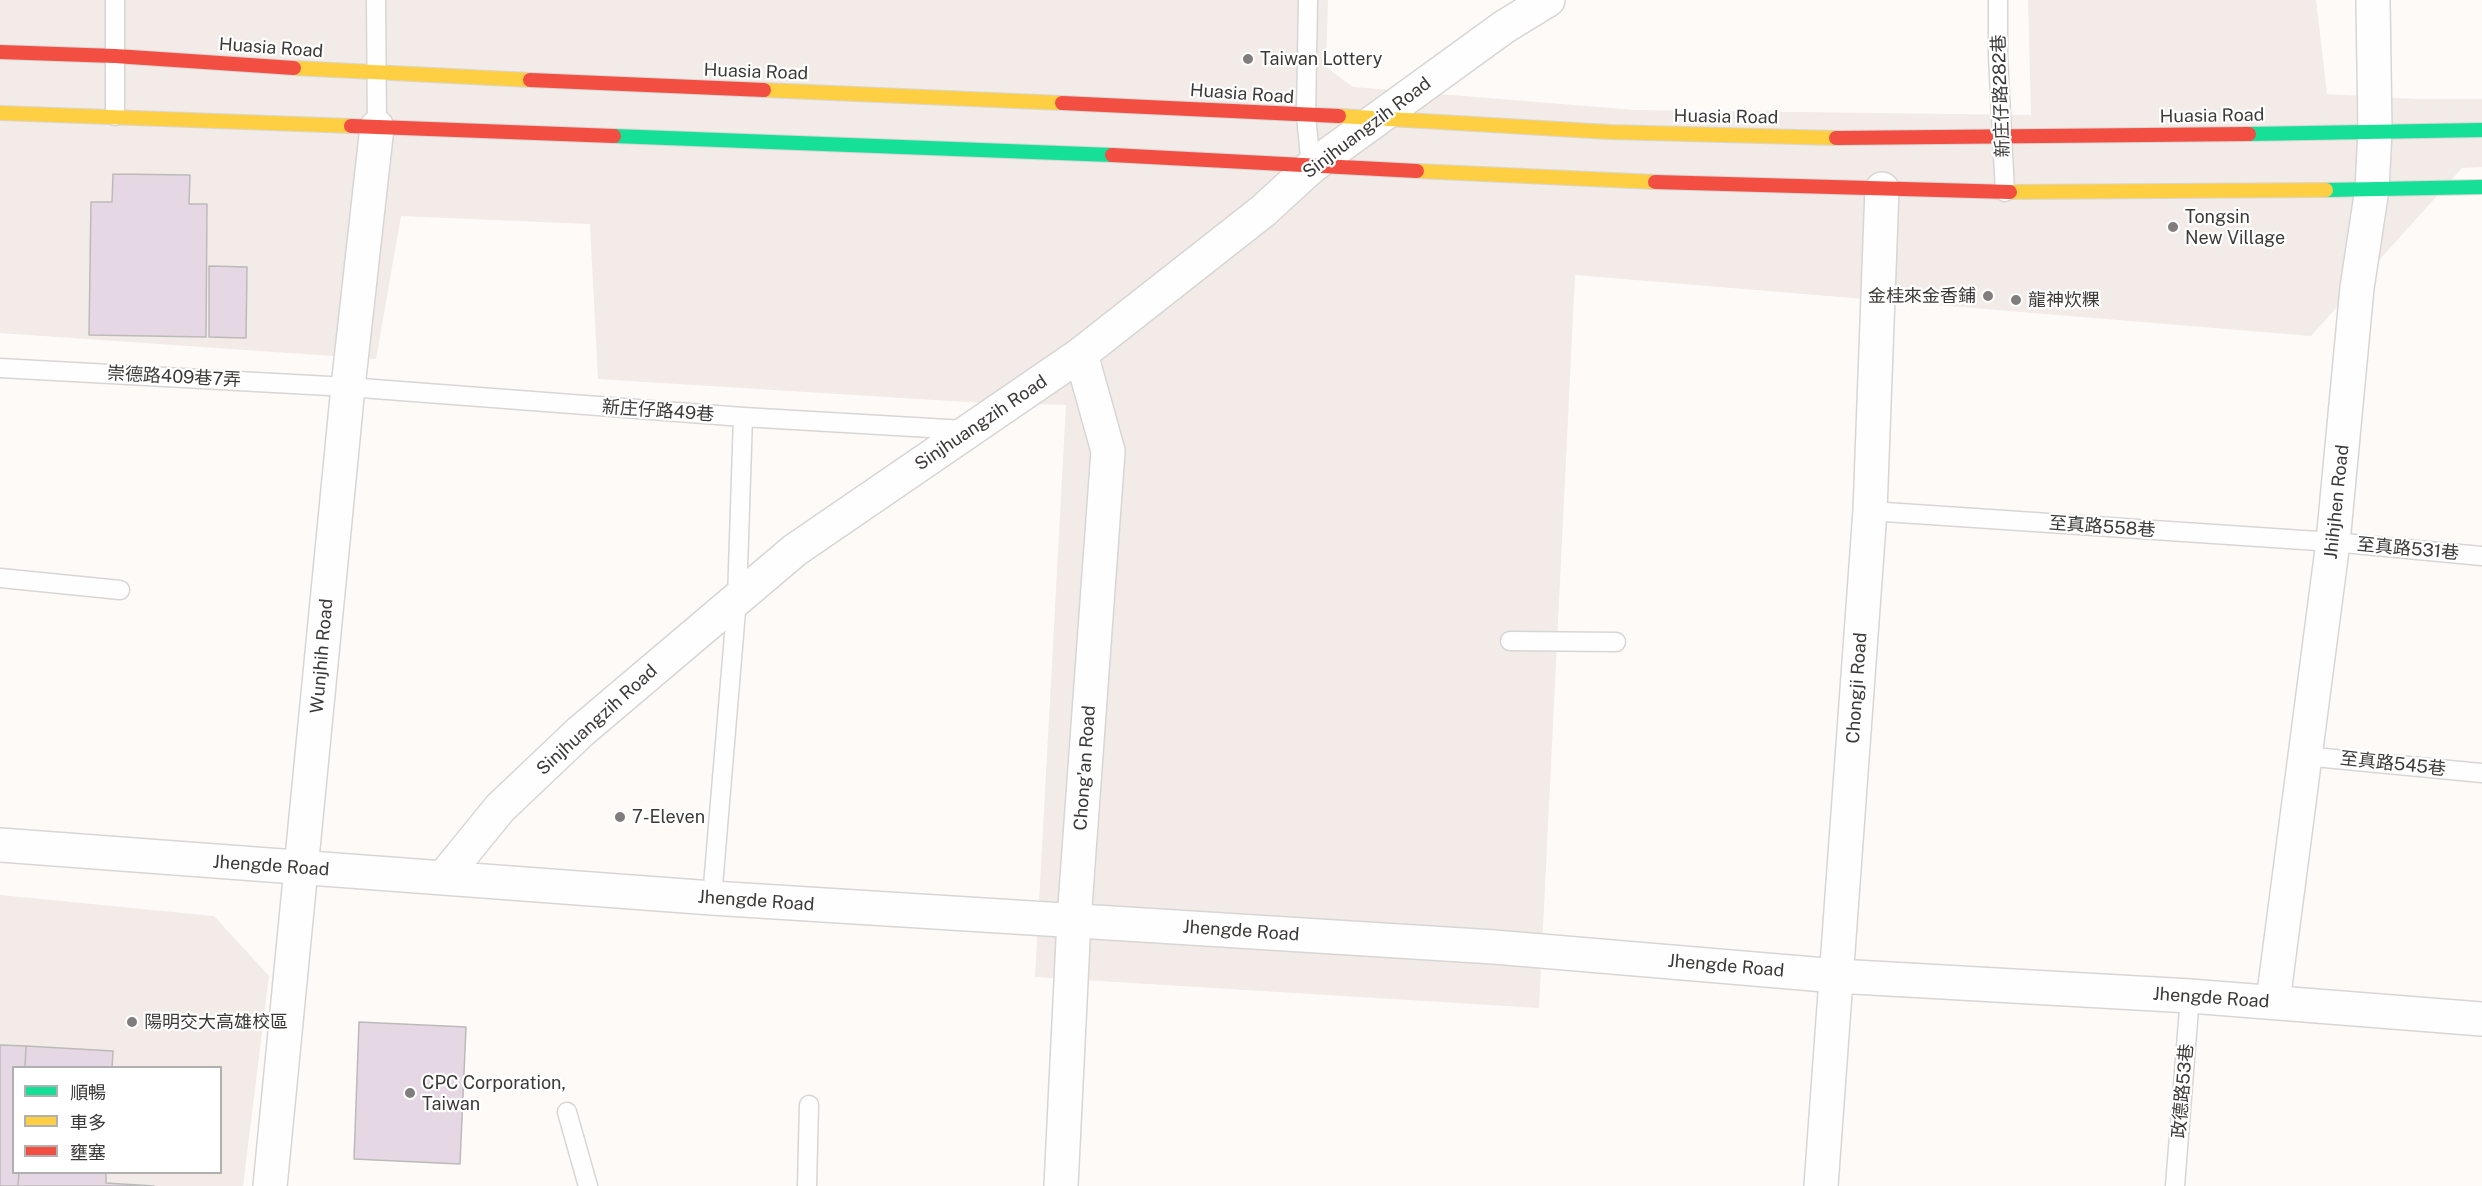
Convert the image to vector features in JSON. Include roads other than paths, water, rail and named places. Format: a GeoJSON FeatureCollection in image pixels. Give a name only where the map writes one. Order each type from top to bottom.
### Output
{"type":"FeatureCollection","features":[{"type":"Feature","properties":{"kind":"street","name":"Sinjhuangzih Road"},"geometry":{"type":"LineString","coordinates":[[443,878],[500,808],[572,739],[795,550],[1081,354],[1263,211],[1311,167],[1504,27],[1548,0]]}},
{"type":"Feature","properties":{"kind":"street","name":"Jhihjhen Road"},"geometry":{"type":"LineString","coordinates":[[2273,1002],[2333,542],[2357,288],[2372,189],[2375,131],[2373,0]]}},
{"type":"Feature","properties":{"kind":"street","name":"Huasia Road"},"geometry":{"type":"LineString","coordinates":[[0,52],[115,56],[376,74],[1180,108],[1306,116],[1378,117],[1609,132],[1838,138],[2004,138],[2482,130]]}},
{"type":"Feature","properties":{"kind":"street"},"geometry":{"type":"LineString","coordinates":[[0,113],[1155,157],[1311,167],[1612,181],[2005,192],[2290,191],[2482,187]]}},
{"type":"Feature","properties":{"kind":"street","name":"Wunjhih Road"},"geometry":{"type":"LineString","coordinates":[[270,1186],[348,387],[377,127]]}},
{"type":"Feature","properties":{"kind":"street","name":"Chongji Road"},"geometry":{"type":"LineString","coordinates":[[1821,1186],[1870,511],[1882,189]]}},
{"type":"Feature","properties":{"kind":"street","name":"Chong'an Road"},"geometry":{"type":"LineString","coordinates":[[1060,1186],[1074,920],[1108,451],[1081,354]]}},
{"type":"Feature","properties":{"kind":"street","name":"Jhengde Road"},"geometry":{"type":"LineString","coordinates":[[0,845],[712,898],[1494,947],[1837,976],[2190,996],[2482,1019]]}},
{"type":"Feature","properties":{"kind":"lane"},"geometry":{"type":"LineString","coordinates":[[115,0],[115,116]]}},
{"type":"Feature","properties":{"kind":"lane"},"geometry":{"type":"LineString","coordinates":[[376,0],[377,127]]}},
{"type":"Feature","properties":{"kind":"lane"},"geometry":{"type":"LineString","coordinates":[[1308,0],[1306,116],[1311,167]]}},
{"type":"Feature","properties":{"kind":"lane","name":"新庄仔路282巷"},"geometry":{"type":"LineString","coordinates":[[1998,0],[1998,56],[2005,192]]}},
{"type":"Feature","properties":{"kind":"lane","name":"崇德路409巷7弄"},"geometry":{"type":"LineString","coordinates":[[0,368],[348,387]]}},
{"type":"Feature","properties":{"kind":"lane","name":"新庄仔路49巷"},"geometry":{"type":"LineString","coordinates":[[348,387],[743,417],[969,430]]}},
{"type":"Feature","properties":{"kind":"lane"},"geometry":{"type":"LineString","coordinates":[[712,898],[737,599],[743,417]]}},
{"type":"Feature","properties":{"kind":"lane","name":"至真路558巷"},"geometry":{"type":"LineString","coordinates":[[1870,511],[2333,542]]}},
{"type":"Feature","properties":{"kind":"lane","name":"至真路531巷"},"geometry":{"type":"LineString","coordinates":[[2333,542],[2482,556]]}},
{"type":"Feature","properties":{"kind":"lane"},"geometry":{"type":"LineString","coordinates":[[0,578],[120,591]]}},
{"type":"Feature","properties":{"kind":"lane"},"geometry":{"type":"LineString","coordinates":[[1510,641],[1616,642]]}},
{"type":"Feature","properties":{"kind":"lane","name":"至真路545巷"},"geometry":{"type":"LineString","coordinates":[[2304,756],[2482,773]]}},
{"type":"Feature","properties":{"kind":"lane","name":"政德路53巷"},"geometry":{"type":"LineString","coordinates":[[2175,1186],[2190,996]]}},
{"type":"Feature","properties":{"kind":"lane"},"geometry":{"type":"LineString","coordinates":[[807,1186],[809,1105]]}},
{"type":"Feature","properties":{"kind":"lane"},"geometry":{"type":"LineString","coordinates":[[567,1112],[588,1186]]}},
{"type":"Feature","properties":{"kind":"place","name":"Taiwan Lottery"},"geometry":{"type":"Point","coordinates":[1248,59]}},
{"type":"Feature","properties":{"kind":"place","name":"Tongsin New Village"},"geometry":{"type":"Point","coordinates":[2173,227]}},
{"type":"Feature","properties":{"kind":"place","name":"金桂來金香鋪"},"geometry":{"type":"Point","coordinates":[1988,296]}},
{"type":"Feature","properties":{"kind":"place","name":"龍神炊粿"},"geometry":{"type":"Point","coordinates":[2016,300]}},
{"type":"Feature","properties":{"kind":"place","name":"7-Eleven"},"geometry":{"type":"Point","coordinates":[620,817]}},
{"type":"Feature","properties":{"kind":"place","name":"陽明交大高雄校區"},"geometry":{"type":"Point","coordinates":[132,1022]}},
{"type":"Feature","properties":{"kind":"place","name":"CPC Corporation, Taiwan"},"geometry":{"type":"Point","coordinates":[410,1093]}}]}
